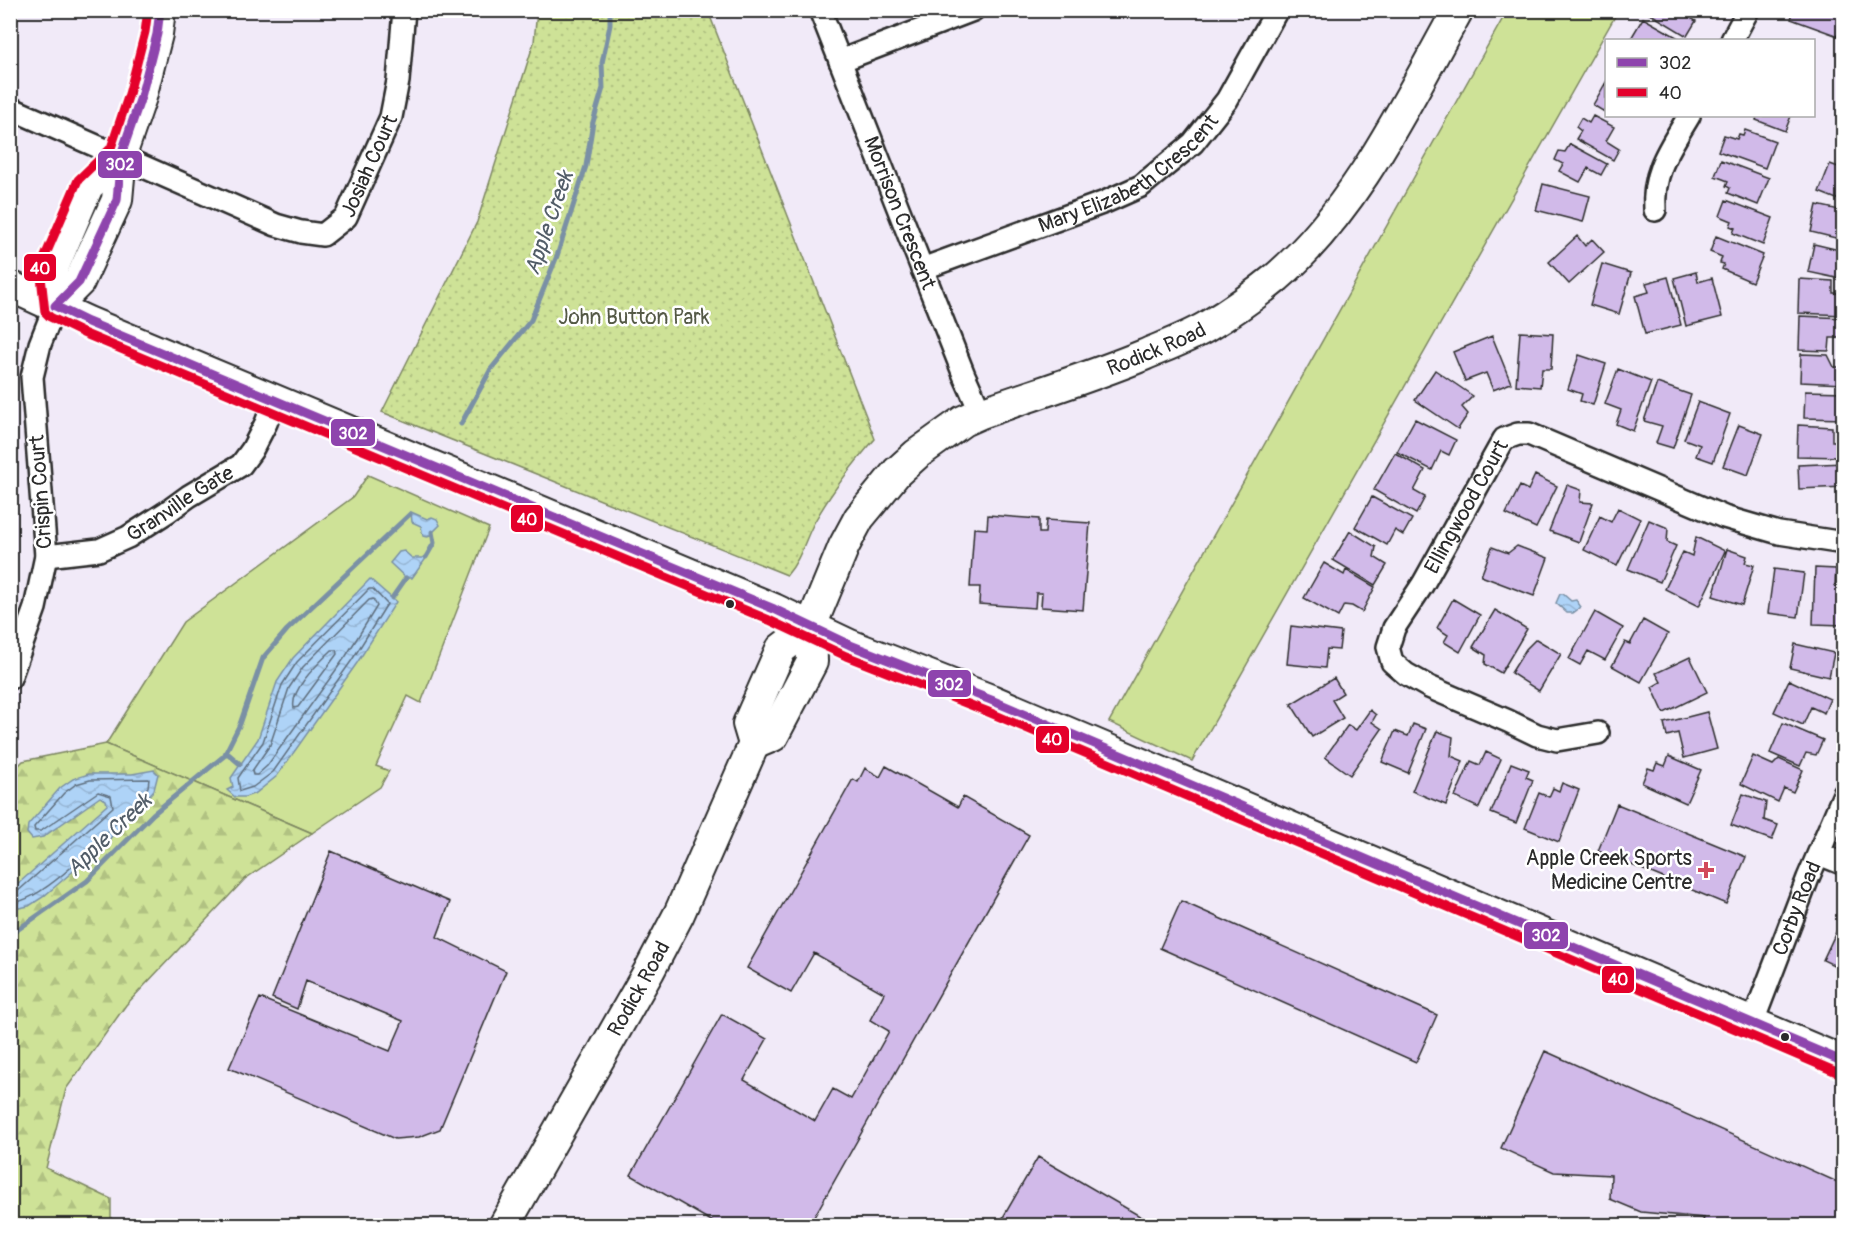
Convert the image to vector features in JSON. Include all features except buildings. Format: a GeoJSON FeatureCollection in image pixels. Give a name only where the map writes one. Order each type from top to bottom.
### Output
{"type":"FeatureCollection","features":[{"type":"Feature","properties":{"kind":"main road"},"geometry":{"type":"LineString","coordinates":[[55,306],[79,282],[117,200],[121,155],[141,97],[157,34],[160,10]]}},
{"type":"Feature","properties":{"kind":"main road","name":"Rodick Road"},"geometry":{"type":"LineString","coordinates":[[506,1225],[679,914],[754,744],[747,723],[781,649],[811,626],[844,546],[859,518],[897,472],[917,454],[963,421],[1169,345],[1205,327],[1278,276],[1302,252],[1355,188],[1382,145],[1458,10]]}},
{"type":"Feature","properties":{"kind":"main road"},"geometry":{"type":"LineString","coordinates":[[10,286],[811,626],[850,645],[991,700],[1844,1062]]}},
{"type":"Feature","properties":{"kind":"street","name":"Josiah Court"},"geometry":{"type":"LineString","coordinates":[[121,155],[276,225],[323,235],[346,216],[391,117],[398,81],[404,10]]}},
{"type":"Feature","properties":{"kind":"street","name":"Morrison Crescent"},"geometry":{"type":"LineString","coordinates":[[820,10],[981,413]]}},
{"type":"Feature","properties":{"kind":"street"},"geometry":{"type":"LineString","coordinates":[[840,61],[973,10]]}},
{"type":"Feature","properties":{"kind":"street","name":"Mary Elizabeth Crescent"},"geometry":{"type":"LineString","coordinates":[[922,269],[1106,202],[1141,186],[1193,143],[1227,99],[1277,10]]}},
{"type":"Feature","properties":{"kind":"street"},"geometry":{"type":"LineString","coordinates":[[1733,39],[1748,10]]}},
{"type":"Feature","properties":{"kind":"street"},"geometry":{"type":"LineString","coordinates":[[10,108],[121,155]]}},
{"type":"Feature","properties":{"kind":"street"},"geometry":{"type":"LineString","coordinates":[[1655,210],[1655,182],[1661,163],[1688,117]]}},
{"type":"Feature","properties":{"kind":"street","name":"Crispin Court"},"geometry":{"type":"LineString","coordinates":[[10,678],[35,608],[46,556],[32,377],[40,344],[55,306]]}},
{"type":"Feature","properties":{"kind":"street","name":"Granville Gate"},"geometry":{"type":"LineString","coordinates":[[46,556],[99,550],[128,537],[241,465],[266,423],[275,399]]}},
{"type":"Feature","properties":{"kind":"street","name":"Ellingwood Court"},"geometry":{"type":"LineString","coordinates":[[1598,733],[1557,740],[1537,735],[1430,687],[1392,662],[1388,647],[1394,628],[1423,584],[1504,439],[1518,434],[1529,434],[1724,517],[1779,533],[1844,543]]}},
{"type":"Feature","properties":{"kind":"street","name":"Corby Road"},"geometry":{"type":"LineString","coordinates":[[1752,1024],[1844,794]]}},
{"type":"Feature","properties":{"kind":"street"},"geometry":{"type":"LineString","coordinates":[[1819,854],[1844,864]]}},
{"type":"Feature","properties":{"kind":"green space","name":"John Button Park"},"geometry":{"type":"Polygon","coordinates":[[[537,11],[708,11],[875,439],[828,499],[787,575],[382,412],[477,222],[534,42],[537,11]]]}},
{"type":"Feature","properties":{"kind":"green space"},"geometry":{"type":"Polygon","coordinates":[[[1507,11],[1618,11],[1192,761],[1109,722],[1507,11]]]}},
{"type":"Feature","properties":{"kind":"green space"},"geometry":{"type":"Polygon","coordinates":[[[368,475],[489,528],[421,703],[408,696],[376,766],[389,771],[380,787],[312,833],[106,744],[183,622],[353,497],[368,475]]]}},
{"type":"Feature","properties":{"kind":"green space"},"geometry":{"type":"Polygon","coordinates":[[[106,744],[312,833],[245,879],[126,1005],[66,1089],[46,1168],[111,1199],[111,1225],[11,1225],[10,774],[23,761],[106,744]]]}},
{"type":"Feature","properties":{"kind":"water"},"geometry":{"type":"Polygon","coordinates":[[[411,512],[427,519],[432,517],[437,519],[440,525],[428,537],[423,536],[421,526],[412,522],[411,512]]]}},
{"type":"Feature","properties":{"kind":"water"},"geometry":{"type":"Polygon","coordinates":[[[404,551],[412,558],[422,558],[426,555],[427,557],[412,578],[406,578],[390,563],[399,552],[404,551]]]}},
{"type":"Feature","properties":{"kind":"water"},"geometry":{"type":"Polygon","coordinates":[[[370,579],[396,602],[357,663],[277,776],[256,793],[245,797],[235,797],[227,790],[233,787],[231,778],[258,739],[277,682],[293,658],[370,579]]]}},
{"type":"Feature","properties":{"kind":"water"},"geometry":{"type":"Polygon","coordinates":[[[1560,594],[1571,601],[1576,600],[1581,607],[1573,613],[1567,613],[1556,603],[1560,594]]]}},
{"type":"Feature","properties":{"kind":"water"},"geometry":{"type":"Polygon","coordinates":[[[154,770],[158,774],[154,790],[105,844],[43,897],[29,906],[14,909],[11,907],[11,890],[107,805],[106,800],[100,797],[43,837],[32,839],[27,833],[28,825],[60,788],[73,779],[89,774],[132,774],[154,770]]]}},
{"type":"Feature","properties":{"kind":"waterway","name":"Apple Creek"},"geometry":{"type":"LineString","coordinates":[[461,424],[491,369],[531,320],[557,256],[586,166],[593,122],[603,88],[602,63],[610,25],[610,10]]}},
{"type":"Feature","properties":{"kind":"waterway","name":"Apple Creek"},"geometry":{"type":"LineString","coordinates":[[10,935],[87,881],[153,814],[224,756],[240,724],[263,658],[287,630],[410,514]]}},
{"type":"Feature","properties":{"kind":"waterway","name":"Apple Creek"},"geometry":{"type":"LineString","coordinates":[[426,557],[434,543],[432,532]]}},
{"type":"Feature","properties":{"kind":"waterway","name":"Apple Creek"},"geometry":{"type":"LineString","coordinates":[[392,598],[406,578]]}},
{"type":"Feature","properties":{"kind":"waterway","name":"Apple Creek"},"geometry":{"type":"LineString","coordinates":[[226,752],[240,764]]}},
{"type":"Feature","properties":{"kind":"waterway"},"geometry":{"type":"LineString","coordinates":[[10,915],[14,909]]}},
{"type":"Feature","properties":{"kind":"transit line","name":"40"},"geometry":{"type":"LineString","coordinates":[[148,10],[145,32],[129,94],[111,148],[78,180],[40,268],[45,312],[50,317],[83,333],[769,620],[846,656],[986,711],[1839,1073]]}},
{"type":"Feature","properties":{"kind":"transit line","name":"302"},"geometry":{"type":"LineString","coordinates":[[55,306],[79,282],[117,200],[121,155],[141,97],[157,34],[160,10]]}},
{"type":"Feature","properties":{"kind":"transit line","name":"302"},"geometry":{"type":"LineString","coordinates":[[55,306],[88,322],[774,609],[850,645],[991,700],[1844,1062]]}},
{"type":"Feature","properties":{"kind":"place","name":"Apple Creek Sports Medicine Centre"},"geometry":{"type":"Point","coordinates":[1706,870]}}]}
